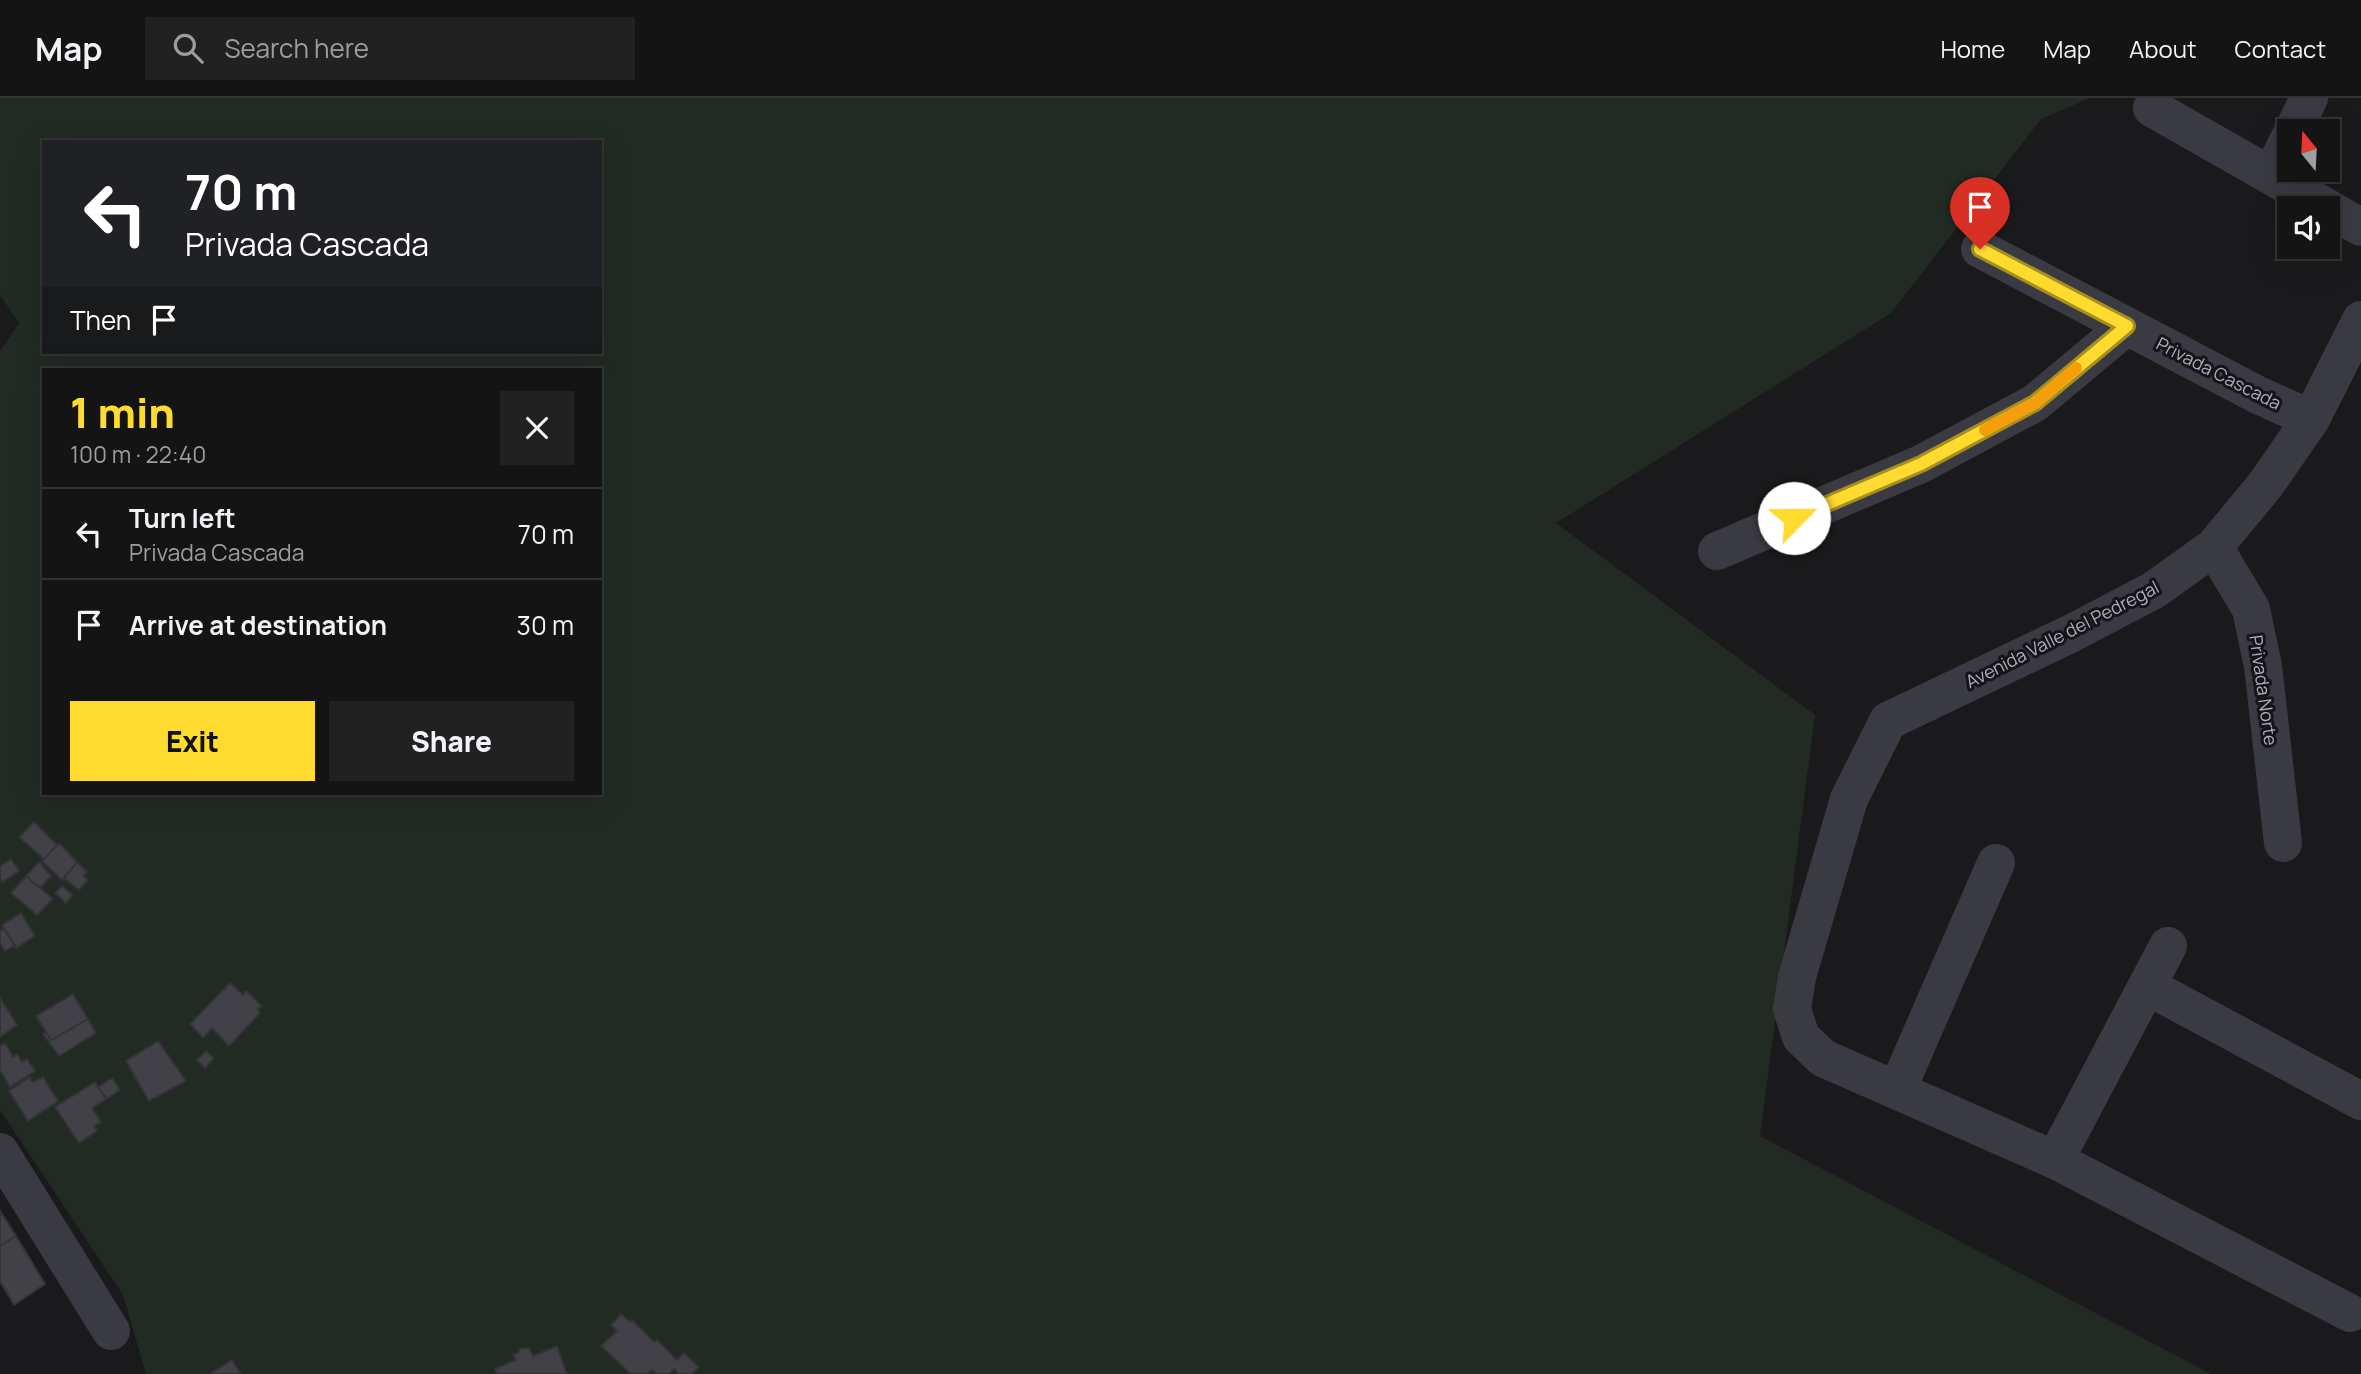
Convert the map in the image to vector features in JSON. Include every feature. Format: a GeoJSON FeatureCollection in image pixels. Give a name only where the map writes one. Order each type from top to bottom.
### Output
{"type":"FeatureCollection","features":[{"type":"Feature","properties":{"kind":"street"},"geometry":{"type":"LineString","coordinates":[[2299,119],[2309,98]]}},
{"type":"Feature","properties":{"kind":"street"},"geometry":{"type":"LineString","coordinates":[[2152,108],[2361,226]]}},
{"type":"Feature","properties":{"kind":"street"},"geometry":{"type":"LineString","coordinates":[[2271,176],[2277,164]]}},
{"type":"Feature","properties":{"kind":"street","name":"Privada Cascada"},"geometry":{"type":"LineString","coordinates":[[1980,249],[2256,394],[2311,419]]}},
{"type":"Feature","properties":{"kind":"street"},"geometry":{"type":"LineString","coordinates":[[1717,551],[1921,464],[2035,403],[2127,326]]}},
{"type":"Feature","properties":{"kind":"street","name":"Avenida Valle del Pedregal"},"geometry":{"type":"LineString","coordinates":[[1897,1090],[1824,1058],[1801,1037],[1793,1009],[1797,977],[1849,799],[1888,721],[2072,633],[2154,590],[2214,547],[2266,484],[2311,419],[2358,332]]}},
{"type":"Feature","properties":{"kind":"street","name":"Privada Norte"},"geometry":{"type":"LineString","coordinates":[[2214,547],[2251,609],[2263,666],[2283,843]]}},
{"type":"Feature","properties":{"kind":"street"},"geometry":{"type":"LineString","coordinates":[[1996,863],[1897,1090],[2055,1160],[2350,1313]]}},
{"type":"Feature","properties":{"kind":"street"},"geometry":{"type":"LineString","coordinates":[[2055,1160],[2168,946]]}},
{"type":"Feature","properties":{"kind":"street"},"geometry":{"type":"LineString","coordinates":[[2147,986],[2361,1101]]}},
{"type":"Feature","properties":{"kind":"street"},"geometry":{"type":"LineString","coordinates":[[0,1152],[111,1331]]}},
{"type":"Feature","properties":{"kind":"shaded area"},"geometry":{"type":"Polygon","coordinates":[[[0,98],[2090,98],[2041,119],[1891,313],[1556,523],[1815,715],[1760,1136],[2211,1374],[146,1374],[123,1295],[0,1110],[0,351],[19,323],[0,295],[0,98]]]}},
{"type":"Feature","properties":{"kind":"building"},"geometry":{"type":"Polygon","coordinates":[[[34,822],[57,845],[44,859],[19,837],[34,822]]]}},
{"type":"Feature","properties":{"kind":"building"},"geometry":{"type":"Polygon","coordinates":[[[59,843],[77,862],[62,880],[42,861],[59,843]]]}},
{"type":"Feature","properties":{"kind":"building"},"geometry":{"type":"Polygon","coordinates":[[[11,859],[19,871],[2,882],[0,866],[11,859]]]}},
{"type":"Feature","properties":{"kind":"building"},"geometry":{"type":"Polygon","coordinates":[[[39,862],[51,876],[40,888],[26,876],[39,862]]]}},
{"type":"Feature","properties":{"kind":"building"},"geometry":{"type":"Polygon","coordinates":[[[77,862],[87,872],[83,876],[88,880],[79,890],[64,878],[77,862]]]}},
{"type":"Feature","properties":{"kind":"building"},"geometry":{"type":"Polygon","coordinates":[[[26,876],[53,899],[37,915],[11,893],[26,876]]]}},
{"type":"Feature","properties":{"kind":"building"},"geometry":{"type":"Polygon","coordinates":[[[62,886],[73,895],[66,903],[55,893],[62,886]]]}},
{"type":"Feature","properties":{"kind":"building"},"geometry":{"type":"Polygon","coordinates":[[[21,913],[35,936],[16,948],[2,925],[21,913]]]}},
{"type":"Feature","properties":{"kind":"building"},"geometry":{"type":"Polygon","coordinates":[[[4,929],[15,945],[5,951],[0,943],[0,931],[4,929]]]}},
{"type":"Feature","properties":{"kind":"building"},"geometry":{"type":"Polygon","coordinates":[[[230,983],[243,995],[246,991],[262,1006],[258,1010],[260,1013],[229,1046],[212,1028],[203,1038],[190,1024],[230,983]]]}},
{"type":"Feature","properties":{"kind":"building"},"geometry":{"type":"Polygon","coordinates":[[[73,994],[88,1019],[51,1040],[36,1016],[73,994]]]}},
{"type":"Feature","properties":{"kind":"building"},"geometry":{"type":"Polygon","coordinates":[[[0,998],[17,1025],[0,1037],[0,998]]]}},
{"type":"Feature","properties":{"kind":"building"},"geometry":{"type":"Polygon","coordinates":[[[88,1019],[96,1033],[59,1056],[43,1034],[46,1032],[51,1040],[88,1019]]]}},
{"type":"Feature","properties":{"kind":"building"},"geometry":{"type":"Polygon","coordinates":[[[158,1041],[186,1081],[149,1101],[126,1061],[158,1041]]]}},
{"type":"Feature","properties":{"kind":"building"},"geometry":{"type":"Polygon","coordinates":[[[5,1043],[13,1057],[17,1054],[22,1062],[27,1059],[35,1071],[10,1087],[0,1070],[0,1046],[5,1043]]]}},
{"type":"Feature","properties":{"kind":"building"},"geometry":{"type":"Polygon","coordinates":[[[206,1051],[214,1058],[205,1068],[197,1060],[206,1051]]]}},
{"type":"Feature","properties":{"kind":"building"},"geometry":{"type":"Polygon","coordinates":[[[30,1077],[33,1082],[43,1077],[58,1101],[28,1121],[9,1091],[30,1077]]]}},
{"type":"Feature","properties":{"kind":"building"},"geometry":{"type":"Polygon","coordinates":[[[112,1078],[120,1090],[106,1099],[98,1087],[112,1078]]]}},
{"type":"Feature","properties":{"kind":"building"},"geometry":{"type":"Polygon","coordinates":[[[95,1082],[106,1099],[92,1108],[101,1122],[94,1126],[97,1131],[79,1143],[55,1107],[95,1082]]]}},
{"type":"Feature","properties":{"kind":"building"},"geometry":{"type":"Polygon","coordinates":[[[0,1211],[16,1236],[0,1246],[0,1211]]]}},
{"type":"Feature","properties":{"kind":"building"},"geometry":{"type":"Polygon","coordinates":[[[16,1236],[45,1284],[14,1305],[0,1281],[0,1246],[16,1236]]]}},
{"type":"Feature","properties":{"kind":"building"},"geometry":{"type":"Polygon","coordinates":[[[621,1314],[630,1322],[632,1320],[654,1342],[657,1340],[677,1360],[684,1353],[699,1367],[692,1374],[679,1374],[674,1369],[669,1374],[657,1374],[652,1370],[647,1374],[631,1374],[601,1346],[617,1331],[611,1325],[621,1314]]]}},
{"type":"Feature","properties":{"kind":"building"},"geometry":{"type":"Polygon","coordinates":[[[557,1346],[567,1374],[497,1374],[495,1369],[516,1360],[513,1355],[519,1352],[519,1349],[529,1348],[533,1356],[557,1346]]]}},
{"type":"Feature","properties":{"kind":"building"},"geometry":{"type":"Polygon","coordinates":[[[232,1360],[241,1374],[210,1374],[232,1360]]]}},
{"type":"Feature","properties":{"kind":"slow traffic"},"geometry":{"type":"LineString","coordinates":[[1985,430],[2035,403],[2076,368]]}},
{"type":"Feature","properties":{"kind":"route"},"geometry":{"type":"LineString","coordinates":[[1794,518],[1921,464],[2035,403],[2127,326],[1980,249]]}}]}
